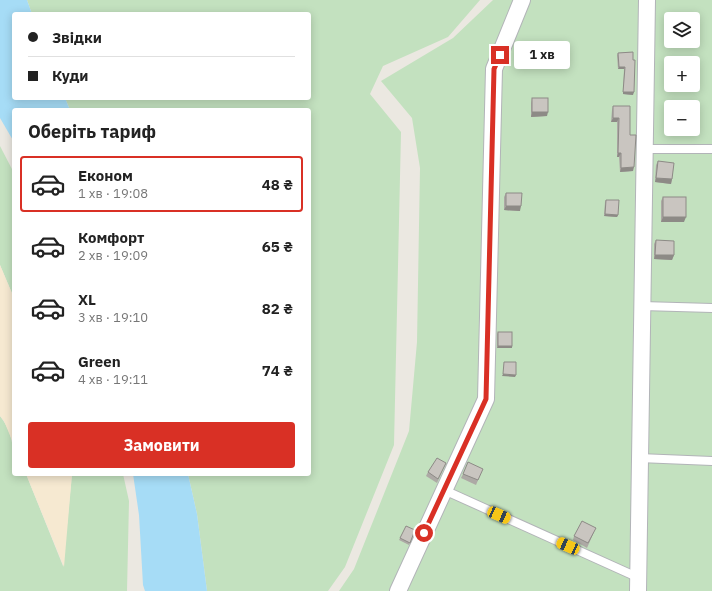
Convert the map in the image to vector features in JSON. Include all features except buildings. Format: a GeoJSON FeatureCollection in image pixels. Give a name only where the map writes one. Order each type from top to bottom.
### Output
{"type":"FeatureCollection","features":[{"type":"Feature","properties":{"kind":"street"},"geometry":{"type":"LineString","coordinates":[[398,591],[486,399],[494,69],[522,0]]}},
{"type":"Feature","properties":{"kind":"street"},"geometry":{"type":"LineString","coordinates":[[637,584],[648,0]]}},
{"type":"Feature","properties":{"kind":"lane"},"geometry":{"type":"LineString","coordinates":[[645,149],[712,149]]}},
{"type":"Feature","properties":{"kind":"lane"},"geometry":{"type":"LineString","coordinates":[[642,306],[712,308]]}},
{"type":"Feature","properties":{"kind":"lane"},"geometry":{"type":"LineString","coordinates":[[639,458],[712,461]]}},
{"type":"Feature","properties":{"kind":"lane"},"geometry":{"type":"LineString","coordinates":[[444,490],[637,584]]}},
{"type":"Feature","properties":{"kind":"green space"},"geometry":{"type":"Polygon","coordinates":[[[27,0],[480,0],[448,37],[383,66],[370,94],[401,132],[394,445],[345,567],[328,591],[207,591],[197,514],[188,476],[311,476],[311,108],[69,108],[66,100],[311,100],[311,12],[31,12],[27,0]]]}},
{"type":"Feature","properties":{"kind":"green space"},"geometry":{"type":"Polygon","coordinates":[[[493,0],[712,0],[712,591],[339,591],[354,569],[409,431],[417,342],[420,168],[412,118],[381,81],[453,38],[493,0]]]}},
{"type":"Feature","properties":{"kind":"green space"},"geometry":{"type":"Polygon","coordinates":[[[0,146],[12,169],[12,293],[0,265],[0,146]]]}},
{"type":"Feature","properties":{"kind":"green space"},"geometry":{"type":"Polygon","coordinates":[[[0,416],[11,436],[12,476],[27,476],[63,566],[72,476],[123,476],[129,501],[127,591],[0,591],[0,416]]]}},
{"type":"Feature","properties":{"kind":"sand"},"geometry":{"type":"Polygon","coordinates":[[[0,265],[12,293],[12,440],[4,421],[0,416],[0,265]]]}},
{"type":"Feature","properties":{"kind":"sand"},"geometry":{"type":"Polygon","coordinates":[[[27,476],[72,476],[64,567],[27,476]]]}},
{"type":"Feature","properties":{"kind":"water"},"geometry":{"type":"Polygon","coordinates":[[[0,0],[27,0],[31,12],[12,12],[12,100],[66,100],[69,108],[12,108],[12,139],[0,118],[0,0]]]}},
{"type":"Feature","properties":{"kind":"water"},"geometry":{"type":"Polygon","coordinates":[[[133,476],[188,476],[197,514],[207,591],[145,591],[143,585],[139,515],[133,476]]]}},
{"type":"Feature","properties":{"kind":"route"},"geometry":{"type":"LineString","coordinates":[[424,533],[486,399],[494,69],[500,55]]}}]}
